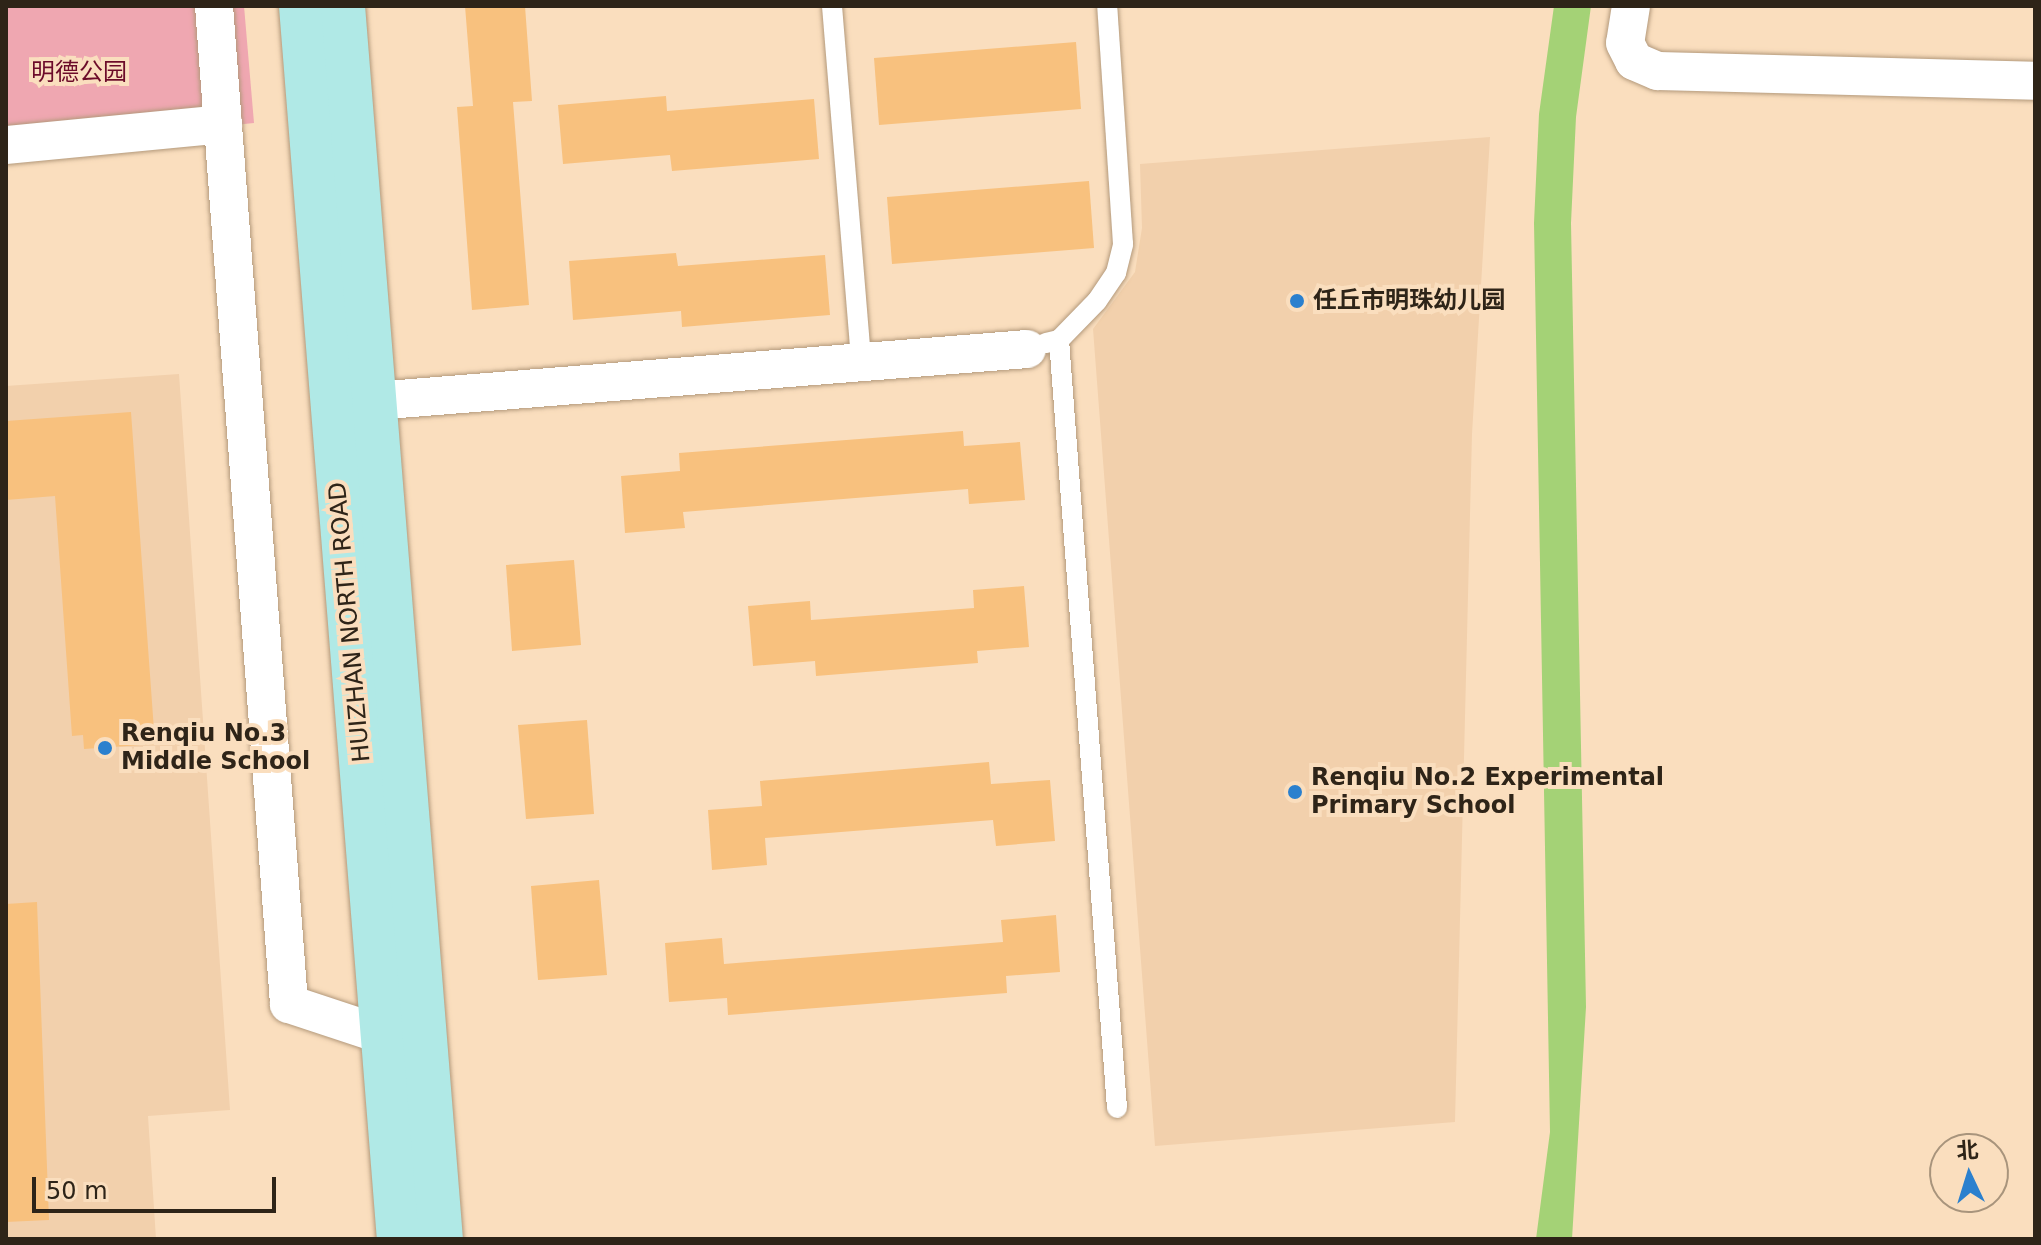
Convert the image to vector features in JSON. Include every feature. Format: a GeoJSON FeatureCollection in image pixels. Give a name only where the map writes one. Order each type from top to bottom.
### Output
{"type":"FeatureCollection","features":[{"type":"Feature","properties":{"kind":"main road","name":"HUIZHAN NORTH ROAD"},"geometry":{"type":"LineString","coordinates":[[301,6],[399,1239]]}},
{"type":"Feature","properties":{"kind":"main road","name":"HUIZHAN NORTH ROAD"},"geometry":{"type":"LineString","coordinates":[[343,6],[441,1239]]}},
{"type":"Feature","properties":{"kind":"street"},"geometry":{"type":"LineString","coordinates":[[214,6],[289,1004],[383,1035]]}},
{"type":"Feature","properties":{"kind":"street"},"geometry":{"type":"LineString","coordinates":[[1631,6],[1625,43],[1634,61],[1658,71],[2035,81]]}},
{"type":"Feature","properties":{"kind":"street"},"geometry":{"type":"LineString","coordinates":[[6,145],[223,124]]}},
{"type":"Feature","properties":{"kind":"street"},"geometry":{"type":"LineString","coordinates":[[374,401],[861,362],[1043,344]]}},
{"type":"Feature","properties":{"kind":"lane"},"geometry":{"type":"LineString","coordinates":[[832,6],[861,362]]}},
{"type":"Feature","properties":{"kind":"lane"},"geometry":{"type":"LineString","coordinates":[[1107,6],[1123,244],[1116,273],[1103,292],[1043,344],[1117,1108]]}},
{"type":"Feature","properties":{"kind":"shaded area"},"geometry":{"type":"Polygon","coordinates":[[[1554,6],[1591,6],[1576,117],[1571,223],[1586,1007],[1572,1239],[1536,1239],[1550,1132],[1534,223],[1539,114],[1554,6]]]}},
{"type":"Feature","properties":{"kind":"shaded area","name":"Renqiu No.2 Experimental Primary School"},"geometry":{"type":"Polygon","coordinates":[[[1490,137],[1472,434],[1455,1122],[1155,1146],[1093,329],[1135,272],[1142,228],[1140,164],[1490,137]]]}},
{"type":"Feature","properties":{"kind":"shaded area","name":"Renqiu No.3 Middle School"},"geometry":{"type":"Polygon","coordinates":[[[179,374],[230,1110],[148,1116],[156,1239],[6,1239],[6,386],[179,374]]]}},
{"type":"Feature","properties":{"kind":"green space","name":"明德公园"},"geometry":{"type":"Polygon","coordinates":[[[6,6],[244,6],[254,123],[6,148],[6,6]]]}},
{"type":"Feature","properties":{"kind":"building"},"geometry":{"type":"Polygon","coordinates":[[[465,6],[525,6],[532,101],[513,102],[529,305],[472,310],[457,107],[473,106],[465,6]]]}},
{"type":"Feature","properties":{"kind":"building"},"geometry":{"type":"Polygon","coordinates":[[[1076,42],[1081,109],[879,125],[874,58],[1076,42]]]}},
{"type":"Feature","properties":{"kind":"building"},"geometry":{"type":"Polygon","coordinates":[[[666,96],[667,111],[814,99],[819,159],[672,171],[670,155],[563,164],[558,105],[666,96]]]}},
{"type":"Feature","properties":{"kind":"building"},"geometry":{"type":"Polygon","coordinates":[[[1089,181],[1094,248],[892,264],[887,197],[1089,181]]]}},
{"type":"Feature","properties":{"kind":"building"},"geometry":{"type":"Polygon","coordinates":[[[676,253],[678,266],[825,255],[830,315],[682,327],[681,311],[573,320],[569,261],[676,253]]]}},
{"type":"Feature","properties":{"kind":"building"},"geometry":{"type":"Polygon","coordinates":[[[131,412],[155,744],[84,749],[83,735],[72,736],[55,496],[6,500],[6,421],[131,412]]]}},
{"type":"Feature","properties":{"kind":"building"},"geometry":{"type":"Polygon","coordinates":[[[963,431],[964,446],[1020,442],[1025,500],[969,504],[968,489],[683,512],[685,528],[625,533],[621,476],[680,471],[679,453],[963,431]]]}},
{"type":"Feature","properties":{"kind":"building"},"geometry":{"type":"Polygon","coordinates":[[[574,560],[581,645],[512,651],[506,565],[574,560]]]}},
{"type":"Feature","properties":{"kind":"building"},"geometry":{"type":"Polygon","coordinates":[[[1024,586],[1029,647],[977,651],[978,663],[816,676],[815,661],[753,666],[748,606],[810,601],[811,620],[974,608],[973,590],[1024,586]]]}},
{"type":"Feature","properties":{"kind":"building"},"geometry":{"type":"Polygon","coordinates":[[[587,720],[594,814],[526,819],[518,725],[587,720]]]}},
{"type":"Feature","properties":{"kind":"building"},"geometry":{"type":"Polygon","coordinates":[[[989,762],[991,784],[1050,780],[1055,841],[996,846],[993,820],[765,838],[767,865],[712,870],[708,810],[762,806],[760,781],[989,762]]]}},
{"type":"Feature","properties":{"kind":"building"},"geometry":{"type":"Polygon","coordinates":[[[599,880],[607,975],[538,980],[531,886],[599,880]]]}},
{"type":"Feature","properties":{"kind":"building"},"geometry":{"type":"Polygon","coordinates":[[[37,902],[49,1220],[6,1222],[6,904],[37,902]]]}},
{"type":"Feature","properties":{"kind":"building"},"geometry":{"type":"Polygon","coordinates":[[[1056,915],[1060,972],[1006,976],[1007,993],[728,1015],[727,998],[669,1002],[665,943],[722,938],[724,964],[1003,942],[1001,920],[1056,915]]]}},
{"type":"Feature","properties":{"kind":"place","name":"任丘市明珠幼儿园"},"geometry":{"type":"Point","coordinates":[1297,301]}},
{"type":"Feature","properties":{"kind":"place","name":"Renqiu No.3 Middle School"},"geometry":{"type":"Point","coordinates":[105,748]}},
{"type":"Feature","properties":{"kind":"place","name":"Renqiu No.2 Experimental Primary School"},"geometry":{"type":"Point","coordinates":[1295,792]}}]}
